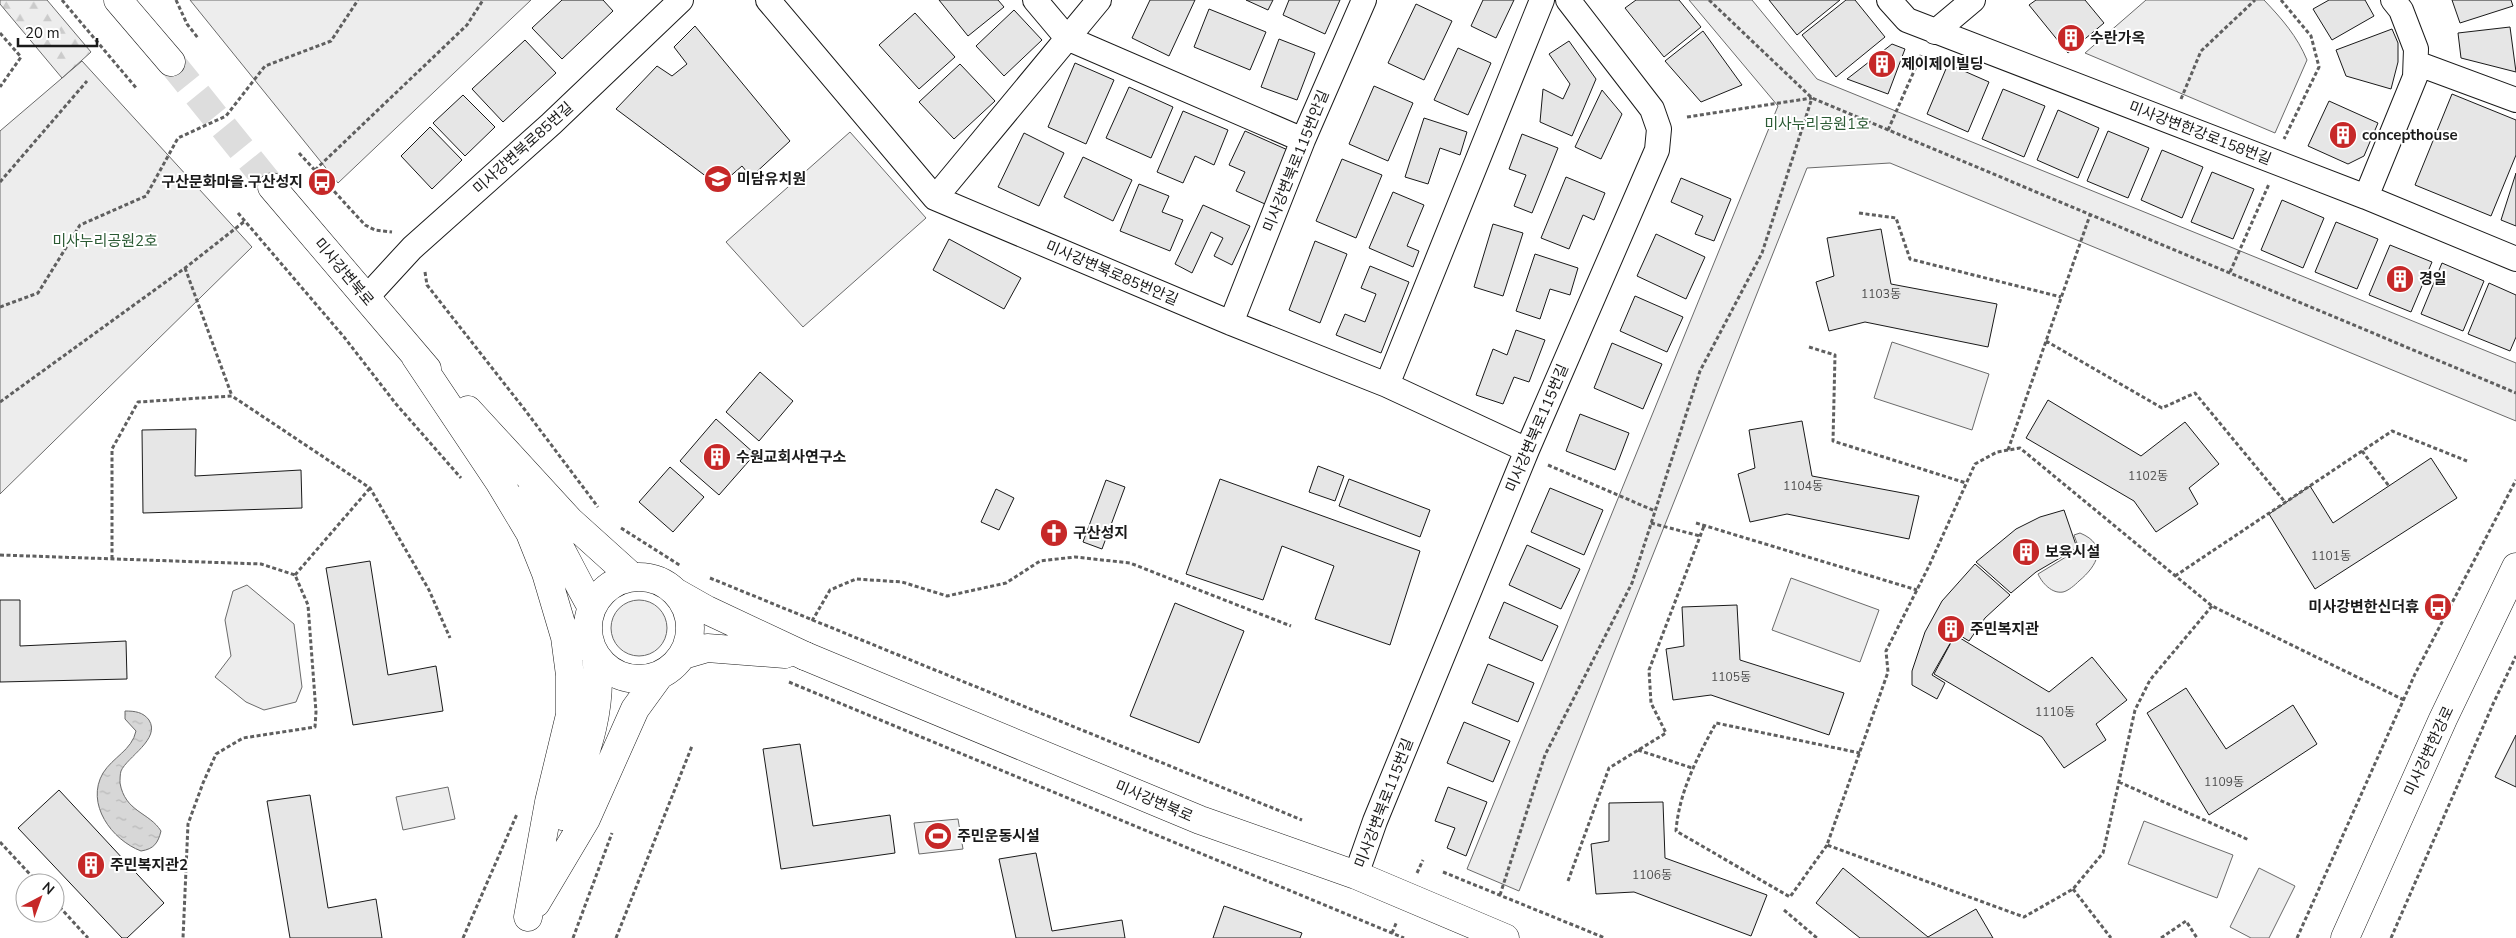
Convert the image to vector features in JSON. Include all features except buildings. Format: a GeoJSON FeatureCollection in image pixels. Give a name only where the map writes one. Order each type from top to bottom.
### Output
{"type":"FeatureCollection","features":[{"type":"Feature","properties":{"kind":"main road"},"geometry":{"type":"LineString","coordinates":[[118,0],[170,62]]}},
{"type":"Feature","properties":{"kind":"main road","name":"미사강변북로"},"geometry":{"type":"LineString","coordinates":[[272,187],[415,356]]}},
{"type":"Feature","properties":{"kind":"main road"},"geometry":{"type":"LineString","coordinates":[[415,356],[570,521],[632,576]]}},
{"type":"Feature","properties":{"kind":"main road"},"geometry":{"type":"LineString","coordinates":[[415,356],[500,483],[530,532],[546,573],[564,637],[570,675],[570,715],[524,928]]}},
{"type":"Feature","properties":{"kind":"main road"},"geometry":{"type":"LineString","coordinates":[[491,435],[556,536],[563,556],[591,606]]}},
{"type":"Feature","properties":{"kind":"main road","name":"미사강변한강로"},"geometry":{"type":"LineString","coordinates":[[2345,938],[2443,719],[2516,567]]}},
{"type":"Feature","properties":{"kind":"main road"},"geometry":{"type":"LineString","coordinates":[[524,928],[589,741],[598,697],[599,678],[596,657],[589,641],[587,624],[591,606],[601,592],[615,581],[632,576],[649,577],[666,583],[677,593],[686,607],[690,623],[689,640],[683,655],[672,668],[658,676],[642,679],[624,677],[608,670],[596,657]]}},
{"type":"Feature","properties":{"kind":"main road","name":"미사강변북로"},"geometry":{"type":"LineString","coordinates":[[677,593],[707,610],[806,656],[1200,820],[1356,875],[1506,938]]}},
{"type":"Feature","properties":{"kind":"main road"},"geometry":{"type":"LineString","coordinates":[[683,655],[707,648],[806,656]]}},
{"type":"Feature","properties":{"kind":"main road"},"geometry":{"type":"LineString","coordinates":[[524,928],[586,819],[635,709],[658,676]]}},
{"type":"Feature","properties":{"kind":"street","name":"미사강변북로85번길"},"geometry":{"type":"LineString","coordinates":[[366,298],[412,248],[551,124],[681,0]]}},
{"type":"Feature","properties":{"kind":"street","name":"미사강변북로85번안길"},"geometry":{"type":"LineString","coordinates":[[768,0],[935,198],[1231,323],[1387,385],[1527,450]]}},
{"type":"Feature","properties":{"kind":"street"},"geometry":{"type":"LineString","coordinates":[[1034,0],[1067,38],[1303,140]]}},
{"type":"Feature","properties":{"kind":"street"},"geometry":{"type":"LineString","coordinates":[[935,198],[1099,0]]}},
{"type":"Feature","properties":{"kind":"street","name":"미사강변북로115번안길"},"geometry":{"type":"LineString","coordinates":[[1231,323],[1303,140],[1364,0]]}},
{"type":"Feature","properties":{"kind":"street"},"geometry":{"type":"LineString","coordinates":[[1387,385],[1542,0]]}},
{"type":"Feature","properties":{"kind":"street","name":"미사강변북로115번길"},"geometry":{"type":"LineString","coordinates":[[1356,875],[1375,821],[1527,450],[1657,150],[1659,130],[1652,109],[1568,0]]}},
{"type":"Feature","properties":{"kind":"street","name":"미사강변한강로158번길"},"geometry":{"type":"LineString","coordinates":[[1890,0],[1907,20],[1930,39],[2366,197],[2516,259]]}},
{"type":"Feature","properties":{"kind":"street"},"geometry":{"type":"LineString","coordinates":[[1930,39],[1973,0]]}},
{"type":"Feature","properties":{"kind":"street"},"geometry":{"type":"LineString","coordinates":[[2366,197],[2415,77],[2416,49],[2401,10],[2393,0]]}},
{"type":"Feature","properties":{"kind":"street"},"geometry":{"type":"LineString","coordinates":[[2416,63],[2516,100]]}},
{"type":"Feature","properties":{"kind":"path"},"geometry":{"type":"LineString","coordinates":[[62,0],[137,89]]}},
{"type":"Feature","properties":{"kind":"path"},"geometry":{"type":"LineString","coordinates":[[182,0],[177,1],[187,24],[198,38]]}},
{"type":"Feature","properties":{"kind":"path"},"geometry":{"type":"LineString","coordinates":[[0,307],[38,293],[80,225],[146,196],[178,138],[226,116],[266,66],[331,41],[358,0]]}},
{"type":"Feature","properties":{"kind":"path"},"geometry":{"type":"LineString","coordinates":[[315,170],[467,25],[483,0]]}},
{"type":"Feature","properties":{"kind":"path"},"geometry":{"type":"LineString","coordinates":[[1709,0],[1812,98],[2516,393]]}},
{"type":"Feature","properties":{"kind":"path"},"geometry":{"type":"LineString","coordinates":[[2179,104],[2201,51],[2255,0]]}},
{"type":"Feature","properties":{"kind":"path"},"geometry":{"type":"LineString","coordinates":[[2280,146],[2319,67],[2311,36],[2281,0]]}},
{"type":"Feature","properties":{"kind":"path"},"geometry":{"type":"LineString","coordinates":[[0,33],[21,57],[0,87]]}},
{"type":"Feature","properties":{"kind":"path"},"geometry":{"type":"LineString","coordinates":[[1888,130],[1930,39]]}},
{"type":"Feature","properties":{"kind":"path"},"geometry":{"type":"LineString","coordinates":[[0,182],[87,81]]}},
{"type":"Feature","properties":{"kind":"path"},"geometry":{"type":"LineString","coordinates":[[1687,117],[1812,98]]}},
{"type":"Feature","properties":{"kind":"path"},"geometry":{"type":"LineString","coordinates":[[1500,895],[1545,755],[1632,583],[1700,371],[1762,253],[1812,98]]}},
{"type":"Feature","properties":{"kind":"path"},"geometry":{"type":"LineString","coordinates":[[299,153],[365,225],[375,230],[392,232]]}},
{"type":"Feature","properties":{"kind":"path"},"geometry":{"type":"LineString","coordinates":[[2230,273],[2269,184]]}},
{"type":"Feature","properties":{"kind":"path"},"geometry":{"type":"LineString","coordinates":[[238,213],[344,337],[396,404],[467,484]]}},
{"type":"Feature","properties":{"kind":"path"},"geometry":{"type":"LineString","coordinates":[[1859,214],[1896,218],[1910,259],[2061,297]]}},
{"type":"Feature","properties":{"kind":"path"},"geometry":{"type":"LineString","coordinates":[[2008,450],[2090,214]]}},
{"type":"Feature","properties":{"kind":"path"},"geometry":{"type":"LineString","coordinates":[[0,402],[185,268],[245,221]]}},
{"type":"Feature","properties":{"kind":"path"},"geometry":{"type":"LineString","coordinates":[[426,264],[425,275],[427,285],[525,410],[598,508]]}},
{"type":"Feature","properties":{"kind":"path"},"geometry":{"type":"LineString","coordinates":[[185,268],[232,396],[370,488],[430,590],[450,638]]}},
{"type":"Feature","properties":{"kind":"path"},"geometry":{"type":"LineString","coordinates":[[2046,341],[2162,408],[2195,393],[2286,502]]}},
{"type":"Feature","properties":{"kind":"path"},"geometry":{"type":"LineString","coordinates":[[1809,347],[1835,354],[1832,441],[1966,483]]}},
{"type":"Feature","properties":{"kind":"path"},"geometry":{"type":"LineString","coordinates":[[112,559],[112,449],[138,402],[232,396]]}},
{"type":"Feature","properties":{"kind":"path"},"geometry":{"type":"LineString","coordinates":[[2175,576],[2392,431],[2467,461]]}},
{"type":"Feature","properties":{"kind":"path"},"geometry":{"type":"LineString","coordinates":[[1860,753],[1716,724],[1692,768],[1678,812],[1676,831],[1790,897],[1827,845],[1860,753],[1888,672],[1886,651],[1917,590],[1975,464],[1998,452],[2020,448],[2212,606],[2404,700]]}},
{"type":"Feature","properties":{"kind":"path"},"geometry":{"type":"LineString","coordinates":[[2362,451],[2389,486]]}},
{"type":"Feature","properties":{"kind":"path"},"geometry":{"type":"LineString","coordinates":[[1548,464],[1655,511]]}},
{"type":"Feature","properties":{"kind":"path"},"geometry":{"type":"LineString","coordinates":[[2297,938],[2404,700],[2445,614],[2516,480]]}},
{"type":"Feature","properties":{"kind":"path"},"geometry":{"type":"LineString","coordinates":[[295,575],[370,488]]}},
{"type":"Feature","properties":{"kind":"path"},"geometry":{"type":"LineString","coordinates":[[1651,523],[1700,536]]}},
{"type":"Feature","properties":{"kind":"path"},"geometry":{"type":"LineString","coordinates":[[1696,523],[1917,590]]}},
{"type":"Feature","properties":{"kind":"path"},"geometry":{"type":"LineString","coordinates":[[618,526],[646,545],[690,569]]}},
{"type":"Feature","properties":{"kind":"path"},"geometry":{"type":"LineString","coordinates":[[1568,881],[1609,768],[1666,733],[1650,703],[1650,670],[1704,526]]}},
{"type":"Feature","properties":{"kind":"path"},"geometry":{"type":"LineString","coordinates":[[0,555],[261,564],[295,575],[308,605],[316,712],[314,727],[243,738],[216,754],[202,783],[188,824],[183,938]]}},
{"type":"Feature","properties":{"kind":"path"},"geometry":{"type":"LineString","coordinates":[[812,621],[830,590],[856,579],[902,582],[946,596],[1006,583],[1040,561],[1075,557],[1130,563],[1291,626]]}},
{"type":"Feature","properties":{"kind":"path"},"geometry":{"type":"LineString","coordinates":[[707,577],[1302,820]]}},
{"type":"Feature","properties":{"kind":"path"},"geometry":{"type":"LineString","coordinates":[[1827,845],[2024,917],[2073,889],[2103,853],[2135,710],[2150,680],[2212,606]]}},
{"type":"Feature","properties":{"kind":"path"},"geometry":{"type":"LineString","coordinates":[[2391,938],[2493,704],[2516,656]]}},
{"type":"Feature","properties":{"kind":"path"},"geometry":{"type":"LineString","coordinates":[[788,682],[1404,938]]}},
{"type":"Feature","properties":{"kind":"path"},"geometry":{"type":"LineString","coordinates":[[616,938],[692,746]]}},
{"type":"Feature","properties":{"kind":"path"},"geometry":{"type":"LineString","coordinates":[[1638,750],[1692,768]]}},
{"type":"Feature","properties":{"kind":"path"},"geometry":{"type":"LineString","coordinates":[[2119,782],[2249,840]]}},
{"type":"Feature","properties":{"kind":"path"},"geometry":{"type":"LineString","coordinates":[[463,938],[518,812]]}},
{"type":"Feature","properties":{"kind":"path"},"geometry":{"type":"LineString","coordinates":[[573,938],[614,828]]}},
{"type":"Feature","properties":{"kind":"path"},"geometry":{"type":"LineString","coordinates":[[1,844],[29,873]]}},
{"type":"Feature","properties":{"kind":"path"},"geometry":{"type":"LineString","coordinates":[[1443,872],[1605,938]]}},
{"type":"Feature","properties":{"kind":"path"},"geometry":{"type":"LineString","coordinates":[[2073,889],[2111,938]]}},
{"type":"Feature","properties":{"kind":"path"},"geometry":{"type":"LineString","coordinates":[[1784,910],[1817,938]]}},
{"type":"Feature","properties":{"kind":"path"},"geometry":{"type":"LineString","coordinates":[[65,913],[88,938]]}},
{"type":"Feature","properties":{"kind":"path"},"geometry":{"type":"LineString","coordinates":[[2161,938],[2186,921],[2197,938]]}},
{"type":"Feature","properties":{"kind":"green space"},"geometry":{"type":"Polygon","coordinates":[[[0,0],[47,0],[91,52],[62,78],[0,4],[0,0]]]}},
{"type":"Feature","properties":{"kind":"green space"},"geometry":{"type":"Polygon","coordinates":[[[190,0],[531,0],[338,183],[190,0]]]}},
{"type":"Feature","properties":{"kind":"green space","name":"미사누리공원1호"},"geometry":{"type":"Polygon","coordinates":[[[1689,0],[1752,0],[1817,79],[2516,363],[2516,421],[1890,163],[1807,168],[1519,891],[1467,869],[1778,106],[1689,0]]]}},
{"type":"Feature","properties":{"kind":"green space"},"geometry":{"type":"Polygon","coordinates":[[[2146,0],[2264,0],[2299,43],[2307,60],[2275,133],[2085,53],[2146,0]]]}},
{"type":"Feature","properties":{"kind":"green space","name":"미사누리공원2호"},"geometry":{"type":"Polygon","coordinates":[[[82,61],[252,247],[0,494],[0,131],[82,61]]]}},
{"type":"Feature","properties":{"kind":"green space"},"geometry":{"type":"Polygon","coordinates":[[[850,132],[926,218],[803,327],[726,242],[850,132]]]}},
{"type":"Feature","properties":{"kind":"green space"},"geometry":{"type":"Polygon","coordinates":[[[1892,342],[1989,374],[1972,430],[1874,398],[1892,342]]]}},
{"type":"Feature","properties":{"kind":"green space"},"geometry":{"type":"Polygon","coordinates":[[[2080,533],[2095,543],[2097,556],[2095,562],[2091,569],[2071,588],[2063,592],[2051,590],[2038,574],[2079,549],[2074,535],[2080,533]]]}},
{"type":"Feature","properties":{"kind":"green space"},"geometry":{"type":"Polygon","coordinates":[[[1791,578],[1879,610],[1860,662],[1772,630],[1791,578]]]}},
{"type":"Feature","properties":{"kind":"green space"},"geometry":{"type":"Polygon","coordinates":[[[247,585],[294,624],[302,687],[296,702],[264,710],[246,702],[215,677],[231,656],[225,620],[233,591],[247,585]]]}},
{"type":"Feature","properties":{"kind":"green space"},"geometry":{"type":"Polygon","coordinates":[[[639,600],[650,602],[659,608],[665,617],[667,628],[665,639],[659,648],[650,654],[639,656],[628,654],[619,648],[613,639],[611,628],[613,617],[619,608],[628,602],[639,600]]]}},
{"type":"Feature","properties":{"kind":"green space"},"geometry":{"type":"Polygon","coordinates":[[[448,787],[455,819],[403,830],[396,797],[448,787]]]}},
{"type":"Feature","properties":{"kind":"green space","name":"주민운동시설"},"geometry":{"type":"Polygon","coordinates":[[[958,819],[963,849],[919,854],[914,823],[958,819]]]}},
{"type":"Feature","properties":{"kind":"green space"},"geometry":{"type":"Polygon","coordinates":[[[2144,821],[2233,855],[2217,898],[2128,864],[2144,821]]]}},
{"type":"Feature","properties":{"kind":"green space"},"geometry":{"type":"Polygon","coordinates":[[[2259,868],[2295,886],[2269,938],[2251,938],[2230,927],[2259,868]]]}},
{"type":"Feature","properties":{"kind":"water"},"geometry":{"type":"Polygon","coordinates":[[[125,711],[144,715],[149,720],[151,727],[151,734],[147,741],[124,766],[120,775],[120,783],[127,800],[161,831],[155,845],[141,851],[120,839],[111,830],[104,820],[97,797],[98,785],[103,773],[134,738],[136,731],[125,719],[125,711]]]}},
{"type":"Feature","properties":{"kind":"tunnel"},"geometry":{"type":"LineString","coordinates":[[171,62],[272,187]]}},
{"type":"Feature","properties":{"kind":"place","name":"수란가옥"},"geometry":{"type":"Point","coordinates":[2071,38]}},
{"type":"Feature","properties":{"kind":"place","name":"제이제이빌딩"},"geometry":{"type":"Point","coordinates":[1882,64]}},
{"type":"Feature","properties":{"kind":"place","name":"concepthouse"},"geometry":{"type":"Point","coordinates":[2343,135]}},
{"type":"Feature","properties":{"kind":"place","name":"미담유치원"},"geometry":{"type":"Point","coordinates":[718,179]}},
{"type":"Feature","properties":{"kind":"place","name":"구산문화마을.구산성지"},"geometry":{"type":"Point","coordinates":[322,182]}},
{"type":"Feature","properties":{"kind":"place","name":"경일"},"geometry":{"type":"Point","coordinates":[2400,279]}},
{"type":"Feature","properties":{"kind":"place","name":"수원교회사연구소"},"geometry":{"type":"Point","coordinates":[717,457]}},
{"type":"Feature","properties":{"kind":"place","name":"구산성지"},"geometry":{"type":"Point","coordinates":[1054,533]}},
{"type":"Feature","properties":{"kind":"place","name":"보육시설"},"geometry":{"type":"Point","coordinates":[2026,552]}},
{"type":"Feature","properties":{"kind":"place","name":"미사강변한신더휴"},"geometry":{"type":"Point","coordinates":[2438,607]}},
{"type":"Feature","properties":{"kind":"place","name":"주민복지관"},"geometry":{"type":"Point","coordinates":[1951,629]}},
{"type":"Feature","properties":{"kind":"place","name":"주민운동시설"},"geometry":{"type":"Point","coordinates":[938,836]}},
{"type":"Feature","properties":{"kind":"place","name":"주민복지관2"},"geometry":{"type":"Point","coordinates":[91,865]}}]}
